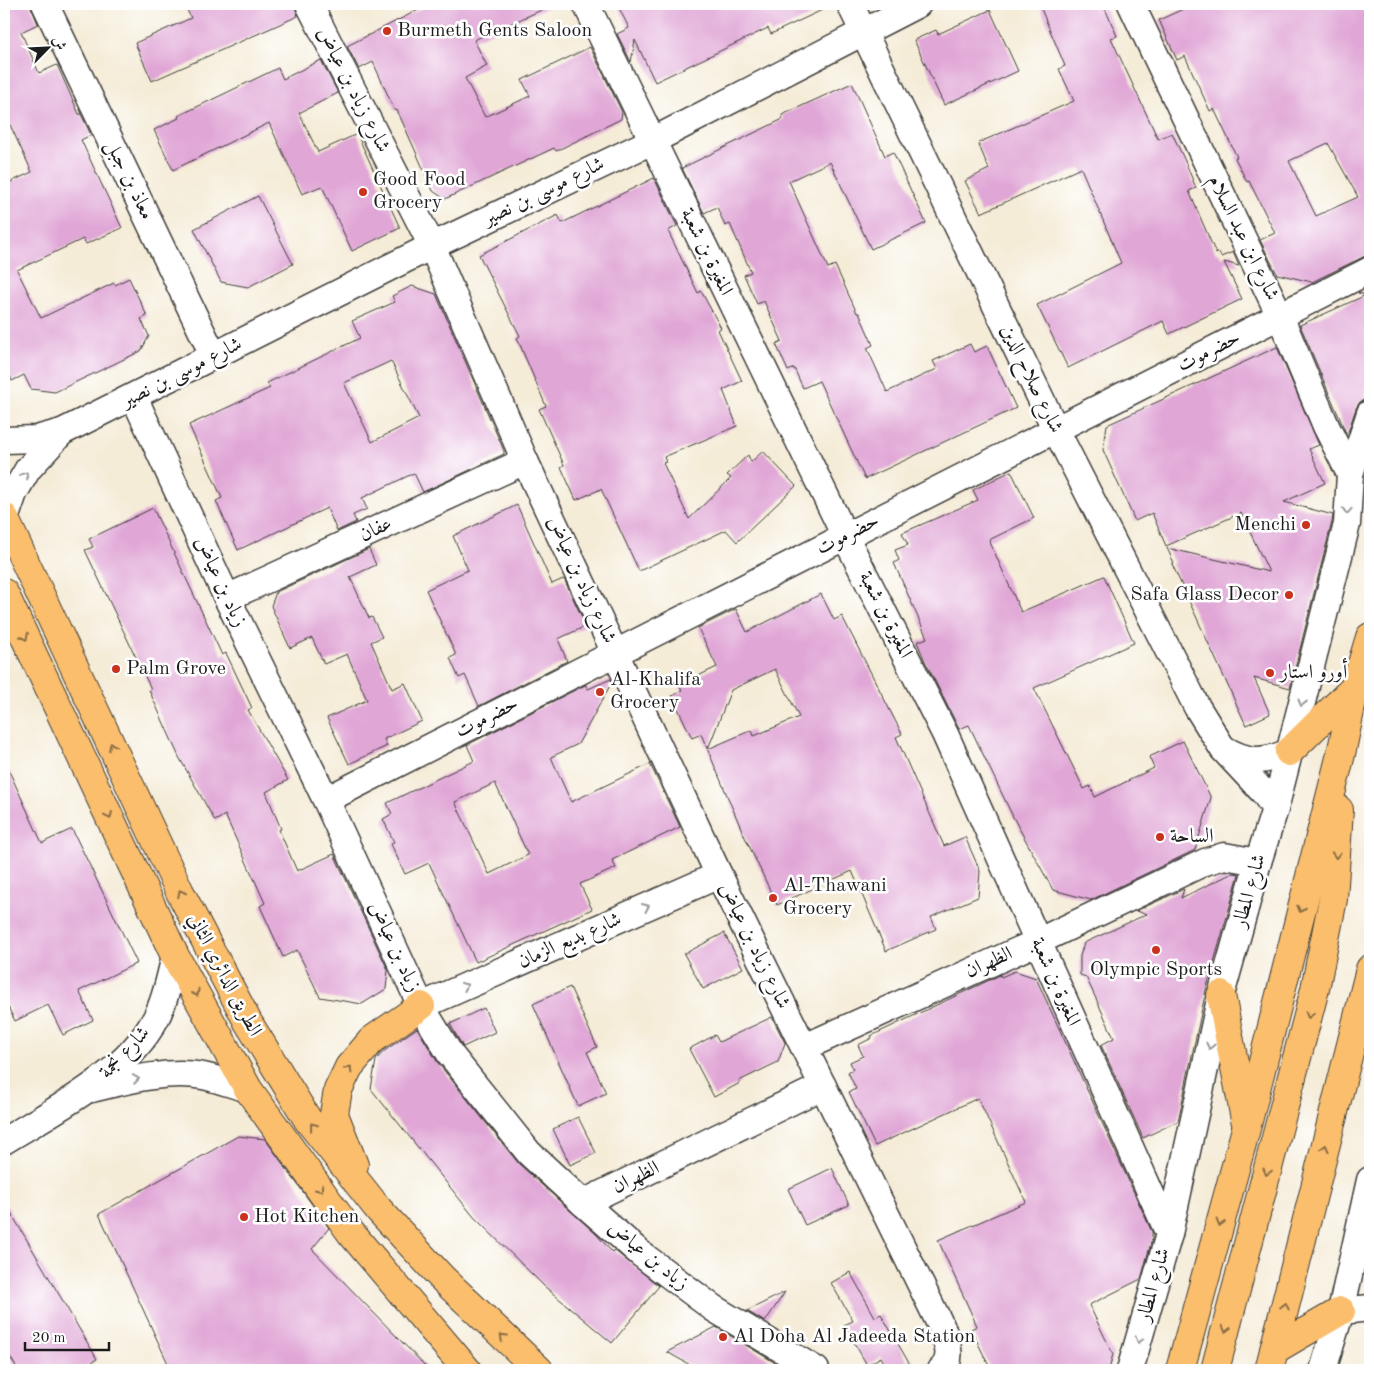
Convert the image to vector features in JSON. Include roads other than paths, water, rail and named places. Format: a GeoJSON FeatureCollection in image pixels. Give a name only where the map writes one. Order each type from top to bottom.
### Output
{"type":"FeatureCollection","features":[{"type":"Feature","properties":{"kind":"main road","name":"الطريق الدائري الثاني"},"geometry":{"type":"LineString","coordinates":[[4,518],[180,892],[248,1022],[308,1120],[379,1210],[443,1279],[539,1370]]}},
{"type":"Feature","properties":{"kind":"main road","name":"الطريق الدائري الثاني"},"geometry":{"type":"LineString","coordinates":[[4,593],[175,956],[248,1089],[351,1233],[467,1370]]}},
{"type":"Feature","properties":{"kind":"main road"},"geometry":{"type":"LineString","coordinates":[[1180,1366],[1247,1125],[1355,687],[1370,636]]}},
{"type":"Feature","properties":{"kind":"main road"},"geometry":{"type":"LineString","coordinates":[[1289,752],[1355,687]]}},
{"type":"Feature","properties":{"kind":"main road"},"geometry":{"type":"LineString","coordinates":[[1215,1370],[1316,988],[1326,941],[1335,869],[1340,754]]}},
{"type":"Feature","properties":{"kind":"main road"},"geometry":{"type":"LineString","coordinates":[[1271,1360],[1370,975]]}},
{"type":"Feature","properties":{"kind":"main road"},"geometry":{"type":"LineString","coordinates":[[1221,995],[1247,1125]]}},
{"type":"Feature","properties":{"kind":"main road"},"geometry":{"type":"LineString","coordinates":[[379,1210],[352,1160],[334,1114],[338,1090],[350,1067],[372,1040],[421,1006]]}},
{"type":"Feature","properties":{"kind":"main road"},"geometry":{"type":"LineString","coordinates":[[1271,1360],[1341,1311]]}},
{"type":"Feature","properties":{"kind":"street","name":"معاذ بن جبل"},"geometry":{"type":"LineString","coordinates":[[45,4],[214,357]]}},
{"type":"Feature","properties":{"kind":"street","name":"شارع زياد بن عياض"},"geometry":{"type":"LineString","coordinates":[[309,4],[432,246],[525,462],[719,875],[943,1330],[949,1356],[941,1370]]}},
{"type":"Feature","properties":{"kind":"street","name":"المغيرة بن شعبة"},"geometry":{"type":"LineString","coordinates":[[586,4],[845,536],[945,734],[1169,1234]]}},
{"type":"Feature","properties":{"kind":"street","name":"شارع صلاح الدين"},"geometry":{"type":"LineString","coordinates":[[850,4],[1056,430],[1197,707],[1223,749],[1265,794],[1275,809]]}},
{"type":"Feature","properties":{"kind":"street","name":"شارع موسى بن نصير"},"geometry":{"type":"LineString","coordinates":[[4,440],[36,439],[62,432],[432,246],[652,141],[918,4]]}},
{"type":"Feature","properties":{"kind":"street","name":"شارع ابن عبد السلام"},"geometry":{"type":"LineString","coordinates":[[1131,4],[1280,316],[1326,426],[1350,474]]}},
{"type":"Feature","properties":{"kind":"street","name":"حضرموت"},"geometry":{"type":"LineString","coordinates":[[326,800],[1370,270]]}},
{"type":"Feature","properties":{"kind":"street","name":"زياد بن عياض"},"geometry":{"type":"LineString","coordinates":[[134,397],[227,598],[326,800],[421,1006],[450,1054],[529,1153],[641,1254],[712,1308],[816,1370]]}},
{"type":"Feature","properties":{"kind":"street","name":"شارع المطار"},"geometry":{"type":"LineString","coordinates":[[1130,1370],[1169,1234],[1221,995],[1258,862],[1275,809],[1346,524],[1350,474],[1370,413]]}},
{"type":"Feature","properties":{"kind":"street","name":"شارع موسى بن نصير"},"geometry":{"type":"LineString","coordinates":[[4,518],[14,493],[28,469],[62,432]]}},
{"type":"Feature","properties":{"kind":"street","name":"عفان"},"geometry":{"type":"LineString","coordinates":[[227,598],[525,462]]}},
{"type":"Feature","properties":{"kind":"street"},"geometry":{"type":"LineString","coordinates":[[1223,749],[1237,757],[1255,760],[1272,759],[1289,752]]}},
{"type":"Feature","properties":{"kind":"street","name":"الظهران"},"geometry":{"type":"LineString","coordinates":[[805,1047],[1037,942],[1205,862],[1224,856],[1258,862]]}},
{"type":"Feature","properties":{"kind":"street","name":"شارع بديع الزمان"},"geometry":{"type":"LineString","coordinates":[[421,1006],[719,875]]}},
{"type":"Feature","properties":{"kind":"street","name":"شارع نجمة"},"geometry":{"type":"LineString","coordinates":[[4,1141],[89,1090],[140,1042],[156,1018],[166,993],[175,956]]}},
{"type":"Feature","properties":{"kind":"street","name":"شارع نجمة"},"geometry":{"type":"LineString","coordinates":[[89,1090],[119,1082],[172,1075],[201,1076],[248,1089]]}},
{"type":"Feature","properties":{"kind":"street","name":"الظهران"},"geometry":{"type":"LineString","coordinates":[[583,1203],[823,1086]]}},
{"type":"Feature","properties":{"kind":"street"},"geometry":{"type":"LineString","coordinates":[[1323,1370],[1341,1311],[1361,1278],[1370,1180]]}},
{"type":"Feature","properties":{"kind":"street"},"geometry":{"type":"LineString","coordinates":[[1341,1311],[1370,1308]]}},
{"type":"Feature","properties":{"kind":"place","name":"Burmeth Gents Saloon"},"geometry":{"type":"Point","coordinates":[387,31]}},
{"type":"Feature","properties":{"kind":"place","name":"Good Food Grocery"},"geometry":{"type":"Point","coordinates":[363,192]}},
{"type":"Feature","properties":{"kind":"place","name":"Menchi"},"geometry":{"type":"Point","coordinates":[1306,525]}},
{"type":"Feature","properties":{"kind":"place","name":"Safa Glass Decor"},"geometry":{"type":"Point","coordinates":[1289,595]}},
{"type":"Feature","properties":{"kind":"place","name":"Palm Grove"},"geometry":{"type":"Point","coordinates":[116,669]}},
{"type":"Feature","properties":{"kind":"place","name":"أورو استار"},"geometry":{"type":"Point","coordinates":[1270,673]}},
{"type":"Feature","properties":{"kind":"place","name":"Al-Khalifa Grocery"},"geometry":{"type":"Point","coordinates":[600,692]}},
{"type":"Feature","properties":{"kind":"place","name":"الساحة"},"geometry":{"type":"Point","coordinates":[1160,837]}},
{"type":"Feature","properties":{"kind":"place","name":"Al-Thawani Grocery"},"geometry":{"type":"Point","coordinates":[773,898]}},
{"type":"Feature","properties":{"kind":"place","name":"Olympic Sports"},"geometry":{"type":"Point","coordinates":[1156,950]}},
{"type":"Feature","properties":{"kind":"place","name":"Hot Kitchen"},"geometry":{"type":"Point","coordinates":[244,1217]}},
{"type":"Feature","properties":{"kind":"place","name":"Al Doha Al Jadeeda Station"},"geometry":{"type":"Point","coordinates":[723,1337]}}]}
